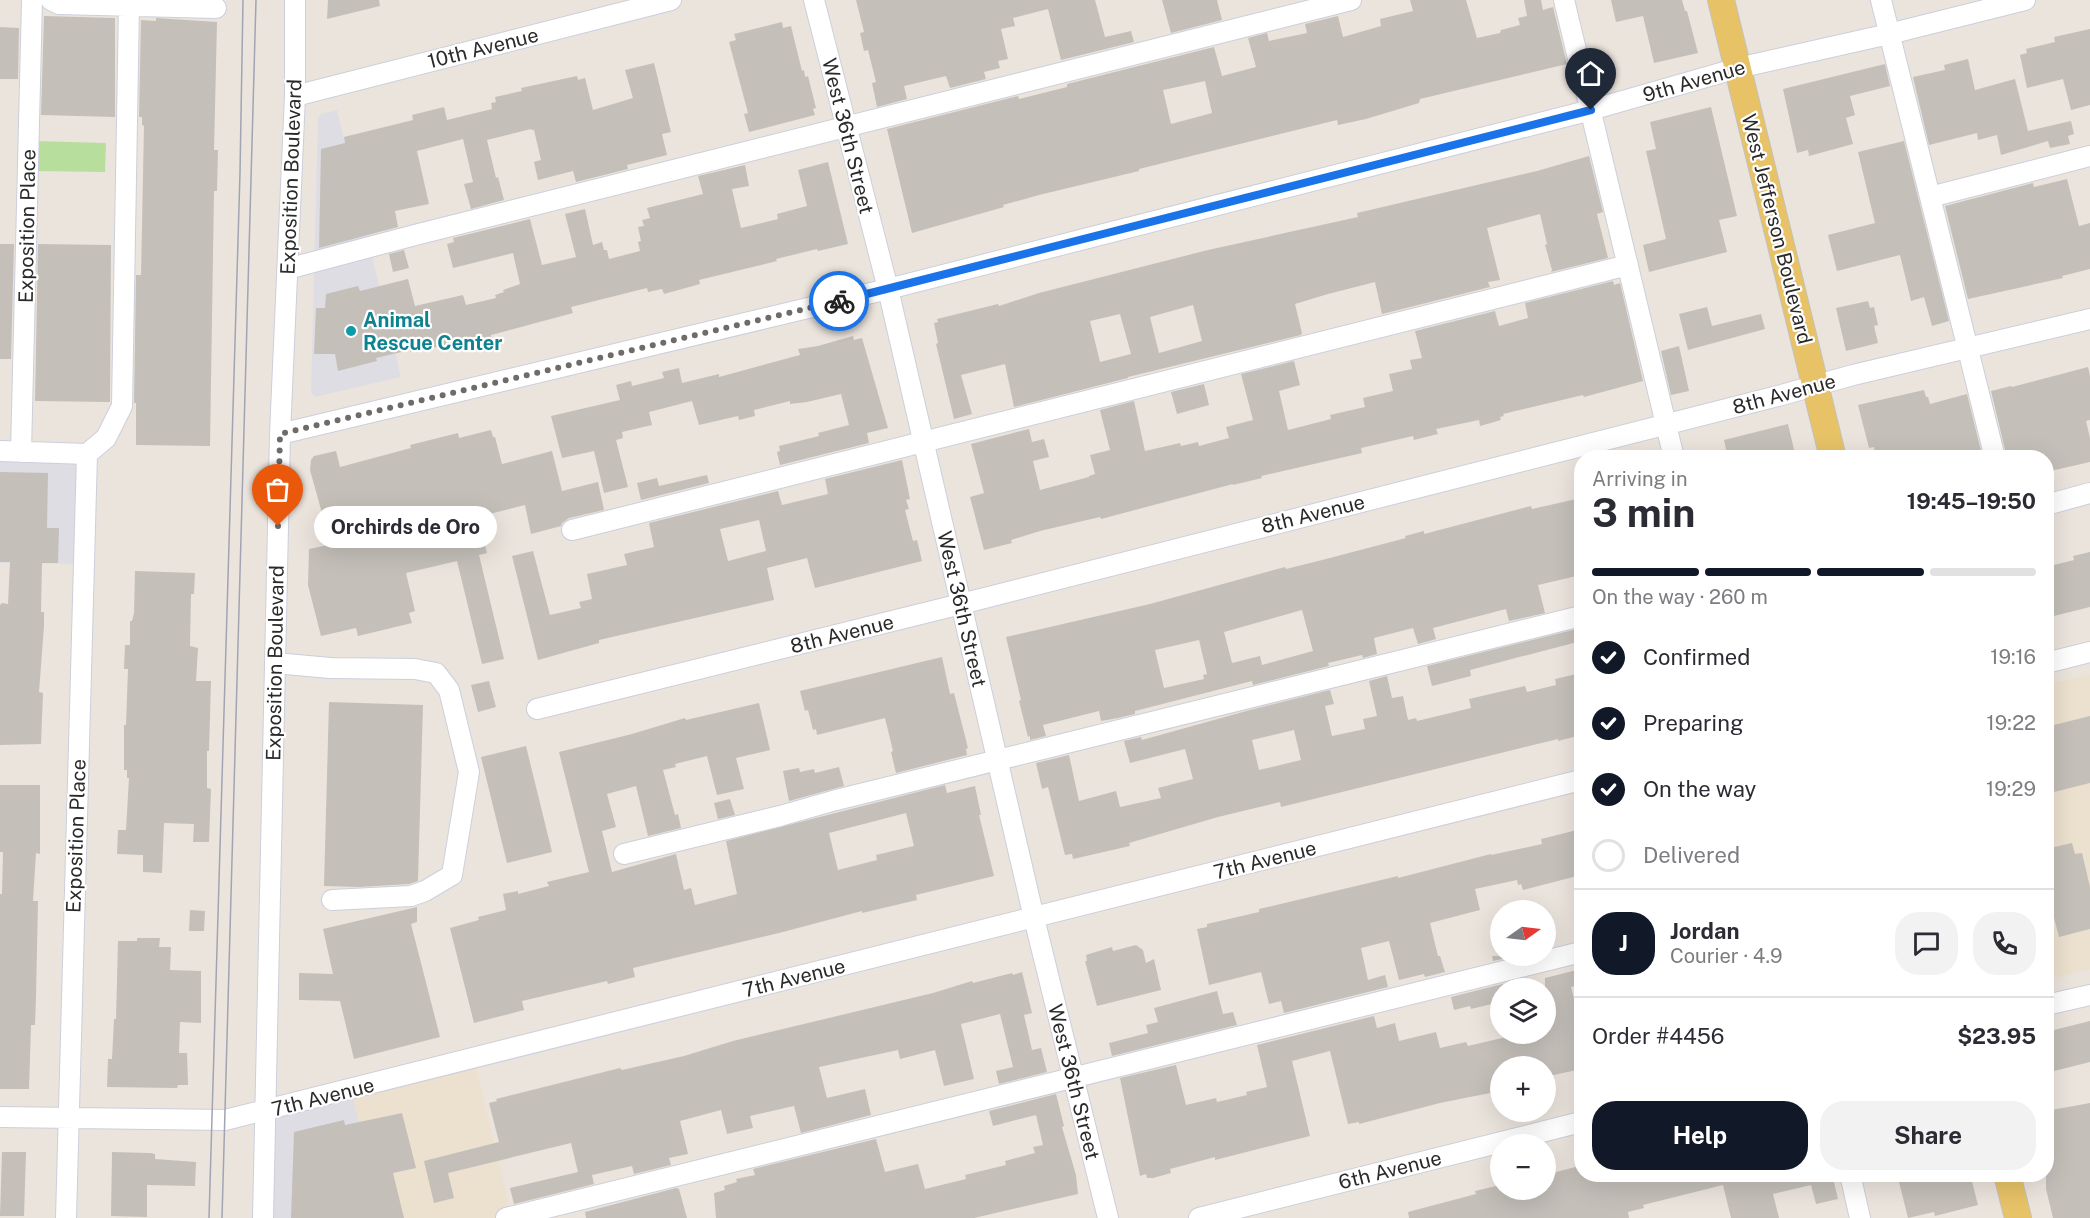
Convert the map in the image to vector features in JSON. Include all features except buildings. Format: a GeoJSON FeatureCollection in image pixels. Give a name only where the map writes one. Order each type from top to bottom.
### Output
{"type":"FeatureCollection","features":[{"type":"Feature","properties":{"kind":"main road","name":"West Jefferson Boulevard"},"geometry":{"type":"LineString","coordinates":[[1721,0],[1831,450]]}},
{"type":"Feature","properties":{"kind":"main road"},"geometry":{"type":"LineString","coordinates":[[2009,1182],[2018,1218]]}},
{"type":"Feature","properties":{"kind":"street","name":"Exposition Place"},"geometry":{"type":"LineString","coordinates":[[21,452],[32,0]]}},
{"type":"Feature","properties":{"kind":"street"},"geometry":{"type":"LineString","coordinates":[[51,0],[59,4],[216,9]]}},
{"type":"Feature","properties":{"kind":"street","name":"Exposition Boulevard"},"geometry":{"type":"LineString","coordinates":[[263,1218],[280,434],[295,96],[295,0]]}},
{"type":"Feature","properties":{"kind":"street","name":"10th Avenue"},"geometry":{"type":"LineString","coordinates":[[295,96],[671,0]]}},
{"type":"Feature","properties":{"kind":"street","name":"West 36th Street"},"geometry":{"type":"LineString","coordinates":[[814,0],[888,289],[1034,918],[1108,1218]]}},
{"type":"Feature","properties":{"kind":"street"},"geometry":{"type":"LineString","coordinates":[[287,269],[1351,0]]}},
{"type":"Feature","properties":{"kind":"street"},"geometry":{"type":"LineString","coordinates":[[1564,0],[1672,450]]}},
{"type":"Feature","properties":{"kind":"street"},"geometry":{"type":"LineString","coordinates":[[1881,0],[1993,450]]}},
{"type":"Feature","properties":{"kind":"street","name":"9th Avenue"},"geometry":{"type":"LineString","coordinates":[[280,434],[888,289],[1591,110],[1738,69],[2025,0]]}},
{"type":"Feature","properties":{"kind":"street"},"geometry":{"type":"LineString","coordinates":[[0,451],[87,454],[106,438],[122,406],[129,6]]}},
{"type":"Feature","properties":{"kind":"street"},"geometry":{"type":"LineString","coordinates":[[1930,197],[2090,156]]}},
{"type":"Feature","properties":{"kind":"street"},"geometry":{"type":"LineString","coordinates":[[572,530],[1628,265]]}},
{"type":"Feature","properties":{"kind":"street","name":"8th Avenue"},"geometry":{"type":"LineString","coordinates":[[537,710],[1666,425],[1815,385],[2090,319]]}},
{"type":"Feature","properties":{"kind":"street","name":"Exposition Place"},"geometry":{"type":"LineString","coordinates":[[66,1218],[87,454]]}},
{"type":"Feature","properties":{"kind":"street"},"geometry":{"type":"LineString","coordinates":[[2054,503],[2090,494]]}},
{"type":"Feature","properties":{"kind":"street"},"geometry":{"type":"LineString","coordinates":[[624,854],[1574,618]]}},
{"type":"Feature","properties":{"kind":"street"},"geometry":{"type":"LineString","coordinates":[[2054,661],[2090,652]]}},
{"type":"Feature","properties":{"kind":"street"},"geometry":{"type":"LineString","coordinates":[[275,663],[330,668],[415,669],[435,674],[449,690],[469,772],[453,875],[411,896],[332,900]]}},
{"type":"Feature","properties":{"kind":"street","name":"7th Avenue"},"geometry":{"type":"LineString","coordinates":[[0,1118],[225,1120],[1574,782]]}},
{"type":"Feature","properties":{"kind":"street"},"geometry":{"type":"LineString","coordinates":[[506,1218],[1574,954]]}},
{"type":"Feature","properties":{"kind":"street"},"geometry":{"type":"LineString","coordinates":[[2054,1003],[2090,995]]}},
{"type":"Feature","properties":{"kind":"street","name":"6th Avenue"},"geometry":{"type":"LineString","coordinates":[[1199,1218],[1574,1124]]}},
{"type":"Feature","properties":{"kind":"street"},"geometry":{"type":"LineString","coordinates":[[1852,1182],[1860,1218]]}},
{"type":"Feature","properties":{"kind":"shaded area"},"geometry":{"type":"Polygon","coordinates":[[[337,110],[401,377],[315,397],[311,392],[318,118],[321,114],[337,110]]]}},
{"type":"Feature","properties":{"kind":"shaded area"},"geometry":{"type":"Polygon","coordinates":[[[0,451],[87,454],[84,564],[0,563],[0,451]]]}},
{"type":"Feature","properties":{"kind":"shaded area"},"geometry":{"type":"Polygon","coordinates":[[[2090,674],[2090,969],[2054,978],[2054,683],[2090,674]]]}},
{"type":"Feature","properties":{"kind":"shaded area"},"geometry":{"type":"Polygon","coordinates":[[[474,1059],[512,1218],[384,1218],[351,1090],[474,1059]]]}},
{"type":"Feature","properties":{"kind":"shaded area"},"geometry":{"type":"Polygon","coordinates":[[[351,1090],[384,1218],[263,1218],[266,1111],[351,1090]]]}},
{"type":"Feature","properties":{"kind":"green space"},"geometry":{"type":"Polygon","coordinates":[[[35,141],[106,143],[105,172],[33,171],[35,141]]]}},
{"type":"Feature","properties":{"kind":"tram line"},"geometry":{"type":"LineString","coordinates":[[209,1218],[240,173],[243,0]]}},
{"type":"Feature","properties":{"kind":"tram line"},"geometry":{"type":"LineString","coordinates":[[222,1218],[256,0]]}},
{"type":"Feature","properties":{"kind":"way so far"},"geometry":{"type":"LineString","coordinates":[[278,526],[280,434],[839,301]]}},
{"type":"Feature","properties":{"kind":"place","name":"Animal Rescue Center"},"geometry":{"type":"Point","coordinates":[351,331]}},
{"type":"Feature","properties":{"kind":"place","name":"Orchirds de Oro"},"geometry":{"type":"Point","coordinates":[278,526]}},
{"type":"Feature","properties":{"kind":"route"},"geometry":{"type":"LineString","coordinates":[[839,301],[1591,110]]}}]}
